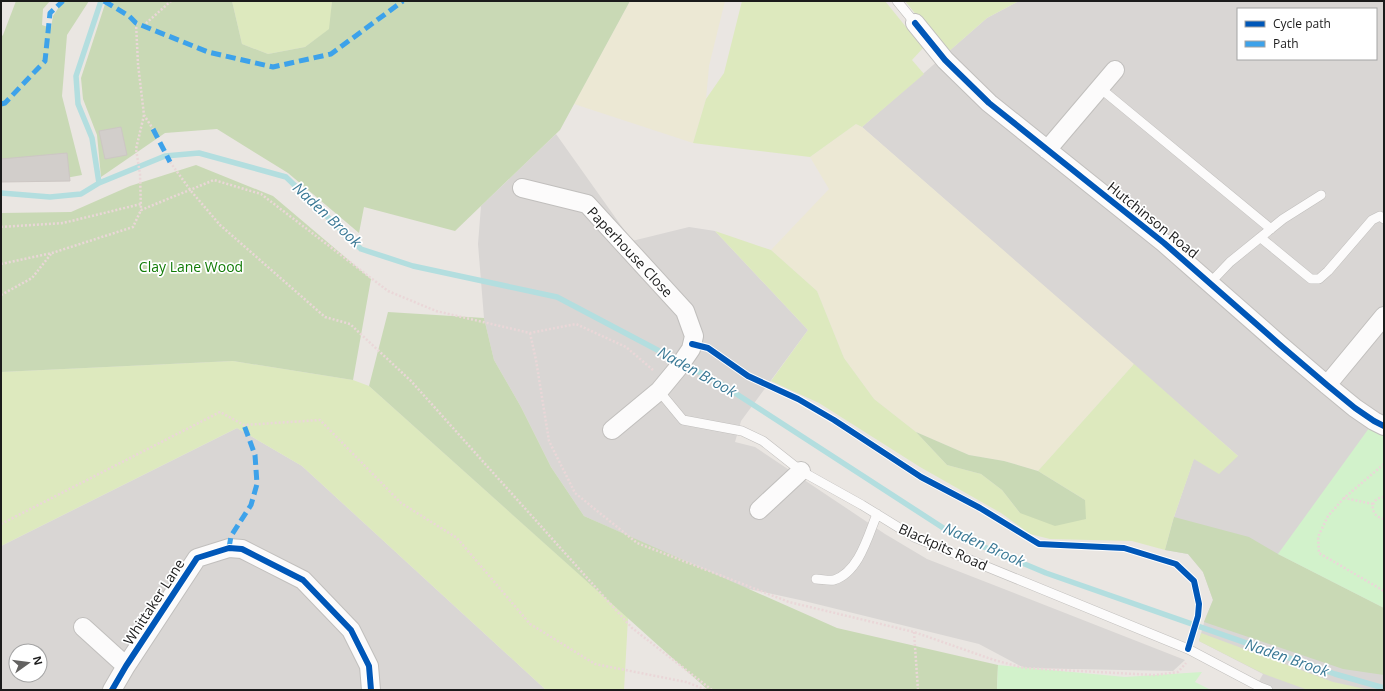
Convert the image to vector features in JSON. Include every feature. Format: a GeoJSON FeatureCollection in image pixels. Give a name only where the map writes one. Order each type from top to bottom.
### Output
{"type":"FeatureCollection","features":[{"type":"Feature","properties":{"kind":"street","name":"Hutchinson Road"},"geometry":{"type":"LineString","coordinates":[[915,23],[945,60],[989,103],[1164,243],[1279,344],[1355,408],[1384,426]]}},
{"type":"Feature","properties":{"kind":"street"},"geometry":{"type":"LineString","coordinates":[[1047,150],[1115,70]]}},
{"type":"Feature","properties":{"kind":"street","name":"Paperhouse Close"},"geometry":{"type":"LineString","coordinates":[[522,188],[587,204],[685,310],[693,342],[668,380]]}},
{"type":"Feature","properties":{"kind":"street"},"geometry":{"type":"LineString","coordinates":[[1327,385],[1384,316]]}},
{"type":"Feature","properties":{"kind":"street"},"geometry":{"type":"LineString","coordinates":[[612,430],[668,380]]}},
{"type":"Feature","properties":{"kind":"street"},"geometry":{"type":"LineString","coordinates":[[759,510],[801,471]]}},
{"type":"Feature","properties":{"kind":"street","name":"Whittaker Lane"},"geometry":{"type":"LineString","coordinates":[[112,690],[126,666],[197,558],[229,548],[242,549],[303,580],[351,630],[369,666],[371,690]]}},
{"type":"Feature","properties":{"kind":"street"},"geometry":{"type":"LineString","coordinates":[[83,627],[126,666]]}},
{"type":"Feature","properties":{"kind":"lane","name":"Hutchinson Road"},"geometry":{"type":"LineString","coordinates":[[897,1],[915,23]]}},
{"type":"Feature","properties":{"kind":"lane"},"geometry":{"type":"LineString","coordinates":[[1100,88],[1271,229]]}},
{"type":"Feature","properties":{"kind":"lane"},"geometry":{"type":"LineString","coordinates":[[1210,283],[1230,262],[1271,229],[1304,204],[1321,195]]}},
{"type":"Feature","properties":{"kind":"lane"},"geometry":{"type":"LineString","coordinates":[[1261,238],[1311,279],[1319,279],[1342,257],[1372,220],[1380,216],[1384,219]]}},
{"type":"Feature","properties":{"kind":"lane","name":"Blackpits Road"},"geometry":{"type":"LineString","coordinates":[[668,380],[683,420],[742,431],[763,441],[801,471],[914,537],[1188,649],[1262,689]]}},
{"type":"Feature","properties":{"kind":"lane"},"geometry":{"type":"LineString","coordinates":[[816,579],[833,580],[849,571],[856,564],[877,514]]}},
{"type":"Feature","properties":{"kind":"path"},"geometry":{"type":"LineString","coordinates":[[143,26],[171,1]]}},
{"type":"Feature","properties":{"kind":"path"},"geometry":{"type":"LineString","coordinates":[[1,264],[52,253],[133,227],[141,210],[140,174],[136,149],[144,115],[138,64],[136,23]]}},
{"type":"Feature","properties":{"kind":"path"},"geometry":{"type":"LineString","coordinates":[[144,115],[153,129]]}},
{"type":"Feature","properties":{"kind":"path"},"geometry":{"type":"LineString","coordinates":[[170,162],[191,191],[220,225],[325,317],[350,324],[411,381],[632,628],[712,690]]}},
{"type":"Feature","properties":{"kind":"path"},"geometry":{"type":"LineString","coordinates":[[141,210],[191,191],[214,180],[262,194],[388,291],[436,311],[530,333],[576,324],[626,347],[668,380]]}},
{"type":"Feature","properties":{"kind":"path"},"geometry":{"type":"LineString","coordinates":[[1,227],[63,223],[141,204]]}},
{"type":"Feature","properties":{"kind":"path"},"geometry":{"type":"LineString","coordinates":[[1,295],[32,278],[52,253]]}},
{"type":"Feature","properties":{"kind":"path"},"geometry":{"type":"LineString","coordinates":[[1,524],[220,412],[244,425],[320,420],[401,503],[457,538],[530,624],[596,664],[686,682],[707,690]]}},
{"type":"Feature","properties":{"kind":"path"},"geometry":{"type":"LineString","coordinates":[[1384,464],[1344,498],[1328,516],[1318,537],[1319,553],[1384,591]]}},
{"type":"Feature","properties":{"kind":"path"},"geometry":{"type":"LineString","coordinates":[[1384,496],[1380,497],[1373,504],[1375,514],[1379,518],[1384,519]]}},
{"type":"Feature","properties":{"kind":"path"},"geometry":{"type":"LineString","coordinates":[[1344,498],[1373,504]]}},
{"type":"Feature","properties":{"kind":"path"},"geometry":{"type":"LineString","coordinates":[[914,632],[918,690]]}},
{"type":"Feature","properties":{"kind":"shaded area"},"geometry":{"type":"Polygon","coordinates":[[[630,1],[725,1],[709,66],[706,99],[693,143],[574,104],[630,1]]]}},
{"type":"Feature","properties":{"kind":"shaded area"},"geometry":{"type":"Polygon","coordinates":[[[1019,1],[1384,1],[1384,690],[1254,690],[1263,674],[1199,641],[1205,619],[1213,600],[1203,572],[1188,554],[1165,550],[1174,517],[1194,458],[1238,456],[862,127],[987,18],[1019,1]]]}},
{"type":"Feature","properties":{"kind":"shaded area"},"geometry":{"type":"Polygon","coordinates":[[[856,124],[862,127],[1134,364],[1038,471],[1004,461],[969,455],[916,432],[874,399],[844,358],[817,291],[771,250],[829,189],[810,157],[856,124]]]}},
{"type":"Feature","properties":{"kind":"shaded area"},"geometry":{"type":"Polygon","coordinates":[[[556,134],[632,241],[689,227],[715,231],[808,330],[741,421],[735,442],[755,447],[885,534],[927,559],[1185,660],[1173,671],[1024,668],[979,644],[800,600],[744,588],[584,516],[551,467],[521,407],[494,360],[484,318],[478,244],[481,206],[556,134]]]}},
{"type":"Feature","properties":{"kind":"shaded area"},"geometry":{"type":"Polygon","coordinates":[[[237,428],[302,466],[546,690],[1,690],[1,546],[237,428]]]}},
{"type":"Feature","properties":{"kind":"green space"},"geometry":{"type":"Polygon","coordinates":[[[16,1],[50,1],[43,9],[42,25],[51,28],[53,16],[63,1],[89,1],[67,35],[62,96],[82,175],[60,179],[1,177],[1,37],[16,1]]]}},
{"type":"Feature","properties":{"kind":"green space"},"geometry":{"type":"Polygon","coordinates":[[[106,1],[232,1],[242,44],[268,54],[305,47],[329,29],[332,1],[630,1],[560,130],[455,231],[364,207],[359,233],[288,173],[217,129],[165,133],[101,177],[97,135],[83,99],[81,78],[106,1]]]}},
{"type":"Feature","properties":{"kind":"green space"},"geometry":{"type":"Polygon","coordinates":[[[232,1],[332,1],[330,29],[305,47],[268,54],[242,44],[232,1]]]}},
{"type":"Feature","properties":{"kind":"green space"},"geometry":{"type":"Polygon","coordinates":[[[742,1],[885,1],[923,48],[912,60],[924,74],[862,127],[856,124],[810,157],[693,143],[706,99],[724,73],[742,1]]]}},
{"type":"Feature","properties":{"kind":"green space"},"geometry":{"type":"Polygon","coordinates":[[[905,1],[1019,1],[987,18],[947,53],[905,1]]]}},
{"type":"Feature","properties":{"kind":"green space","name":"Clay Lane Wood"},"geometry":{"type":"Polygon","coordinates":[[[196,165],[273,196],[371,279],[353,380],[233,361],[1,372],[1,213],[71,212],[130,186],[196,165]]]}},
{"type":"Feature","properties":{"kind":"green space"},"geometry":{"type":"Polygon","coordinates":[[[715,231],[771,250],[817,291],[844,358],[874,399],[916,432],[947,465],[981,474],[1002,490],[1020,513],[1085,500],[1038,471],[1134,364],[1238,456],[1219,474],[1194,459],[1174,517],[1165,550],[1132,541],[1050,539],[1030,534],[1001,513],[920,467],[819,403],[771,381],[808,330],[715,231]]]}},
{"type":"Feature","properties":{"kind":"green space"},"geometry":{"type":"Polygon","coordinates":[[[388,312],[484,318],[494,360],[521,407],[551,467],[584,516],[837,628],[998,665],[997,690],[708,690],[369,386],[388,312]]]}},
{"type":"Feature","properties":{"kind":"green space"},"geometry":{"type":"Polygon","coordinates":[[[233,361],[353,380],[369,386],[628,618],[624,690],[546,690],[302,466],[237,428],[1,546],[1,372],[233,361]]]}},
{"type":"Feature","properties":{"kind":"green space"},"geometry":{"type":"Polygon","coordinates":[[[1372,424],[1384,429],[1384,608],[1278,554],[1372,424]]]}},
{"type":"Feature","properties":{"kind":"green space"},"geometry":{"type":"Polygon","coordinates":[[[916,432],[969,455],[1004,461],[1038,471],[1085,500],[1086,519],[1055,526],[1020,513],[1002,490],[981,474],[947,465],[916,432]]]}},
{"type":"Feature","properties":{"kind":"green space"},"geometry":{"type":"Polygon","coordinates":[[[1174,517],[1249,537],[1278,554],[1384,608],[1384,675],[1343,669],[1204,622],[1213,600],[1203,572],[1188,554],[1165,550],[1174,517]]]}},
{"type":"Feature","properties":{"kind":"green space"},"geometry":{"type":"Polygon","coordinates":[[[1201,633],[1333,682],[1370,690],[1308,690],[1264,674],[1199,641],[1201,633]]]}},
{"type":"Feature","properties":{"kind":"green space"},"geometry":{"type":"Polygon","coordinates":[[[998,665],[1125,677],[1202,672],[1195,682],[1211,690],[997,690],[998,665]]]}},
{"type":"Feature","properties":{"kind":"building"},"geometry":{"type":"Polygon","coordinates":[[[121,127],[127,155],[105,159],[99,131],[121,127]]]}},
{"type":"Feature","properties":{"kind":"building"},"geometry":{"type":"Polygon","coordinates":[[[67,153],[70,181],[1,182],[1,159],[67,153]]]}},
{"type":"Feature","properties":{"kind":"waterway"},"geometry":{"type":"LineString","coordinates":[[99,183],[92,138],[78,104],[76,76],[101,1]]}},
{"type":"Feature","properties":{"kind":"waterway","name":"Naden Brook"},"geometry":{"type":"LineString","coordinates":[[1,193],[50,197],[81,194],[99,183],[165,156],[199,153],[286,177],[361,249],[413,266],[557,297],[718,382],[951,533],[1046,573],[1335,674],[1384,688]]}},
{"type":"Feature","properties":{"kind":"marked path"},"geometry":{"type":"LineString","coordinates":[[1,104],[5,103],[45,61],[50,13],[63,1]]}},
{"type":"Feature","properties":{"kind":"marked path"},"geometry":{"type":"LineString","coordinates":[[104,1],[129,16],[136,23],[208,52],[273,67],[331,54],[403,1]]}},
{"type":"Feature","properties":{"kind":"marked path"},"geometry":{"type":"LineString","coordinates":[[153,129],[170,162]]}},
{"type":"Feature","properties":{"kind":"marked path"},"geometry":{"type":"LineString","coordinates":[[229,548],[231,536],[251,505],[257,484],[255,455],[244,425]]}},
{"type":"Feature","properties":{"kind":"cycle path"},"geometry":{"type":"LineString","coordinates":[[915,23],[945,60],[989,103],[1164,243],[1279,344],[1355,408],[1384,426]]}},
{"type":"Feature","properties":{"kind":"cycle path"},"geometry":{"type":"LineString","coordinates":[[692,344],[708,348],[748,376],[798,399],[834,420],[921,477],[980,508],[1039,544],[1124,548],[1176,564],[1194,581],[1199,604],[1198,616],[1188,649]]}},
{"type":"Feature","properties":{"kind":"cycle path"},"geometry":{"type":"LineString","coordinates":[[112,690],[126,666],[197,558],[229,548],[242,549],[303,580],[351,630],[369,666],[371,690]]}}]}
